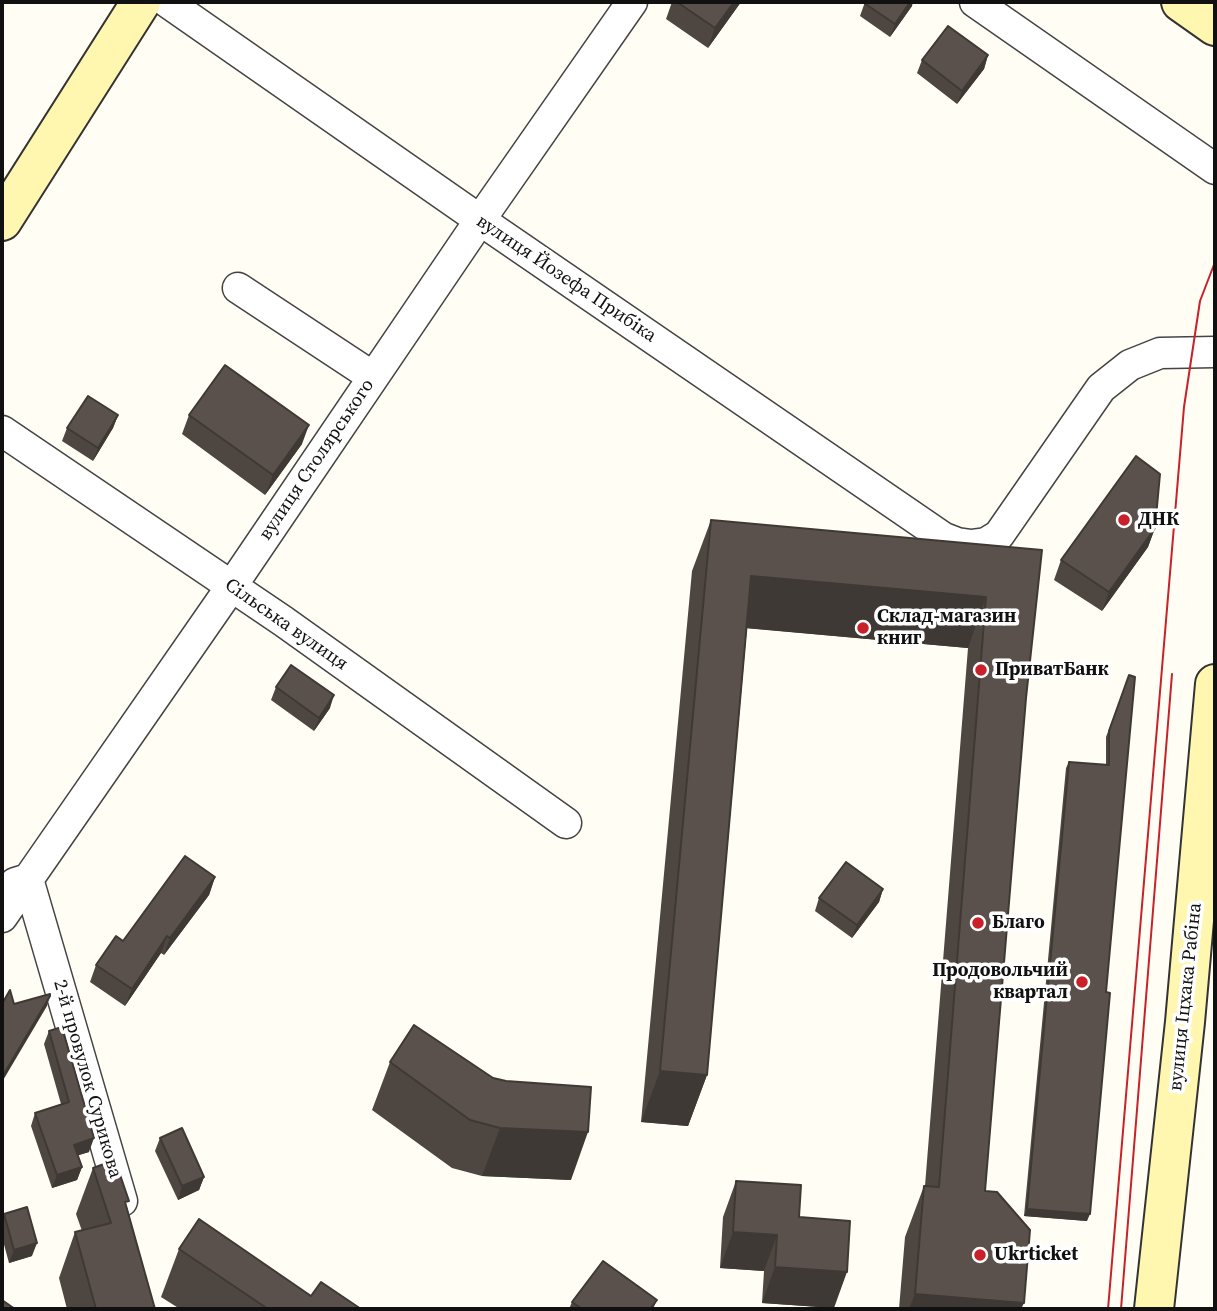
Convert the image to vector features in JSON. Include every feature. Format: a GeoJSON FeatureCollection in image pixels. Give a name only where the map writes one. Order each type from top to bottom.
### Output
{"type":"FeatureCollection","features":[{"type":"Feature","properties":{"kind":"street"},"geometry":{"type":"LineString","coordinates":[[2,221],[141,2]]}},
{"type":"Feature","properties":{"kind":"street","name":"вулиця Йозефа Прибіка"},"geometry":{"type":"LineString","coordinates":[[167,2],[944,538],[971,545],[986,543],[999,535],[1101,388],[1130,365],[1160,354],[1215,352]]}},
{"type":"Feature","properties":{"kind":"street","name":"вулиця Столярського"},"geometry":{"type":"LineString","coordinates":[[2,917],[15,883],[231,587],[480,220],[632,2]]}},
{"type":"Feature","properties":{"kind":"street"},"geometry":{"type":"LineString","coordinates":[[975,2],[1215,169]]}},
{"type":"Feature","properties":{"kind":"street"},"geometry":{"type":"LineString","coordinates":[[1181,2],[1215,26]]}},
{"type":"Feature","properties":{"kind":"street"},"geometry":{"type":"LineString","coordinates":[[238,288],[373,377]]}},
{"type":"Feature","properties":{"kind":"street","name":"Сільська вулиця"},"geometry":{"type":"LineString","coordinates":[[2,431],[231,587],[566,823]]}},
{"type":"Feature","properties":{"kind":"street","name":"вулиця Іцхака Рабіна"},"geometry":{"type":"LineString","coordinates":[[1154,1309],[1185,1022],[1215,684]]}},
{"type":"Feature","properties":{"kind":"street","name":"2-й провулок Сурикова"},"geometry":{"type":"LineString","coordinates":[[15,883],[129,1226]]}},
{"type":"Feature","properties":{"kind":"building"},"geometry":{"type":"Polygon","coordinates":[[[677,2],[734,2],[715,28],[677,2]]]}},
{"type":"Feature","properties":{"kind":"building"},"geometry":{"type":"Polygon","coordinates":[[[865,2],[910,2],[895,24],[865,2]]]}},
{"type":"Feature","properties":{"kind":"building"},"geometry":{"type":"Polygon","coordinates":[[[948,26],[988,55],[962,91],[922,60],[948,26]]]}},
{"type":"Feature","properties":{"kind":"building"},"geometry":{"type":"Polygon","coordinates":[[[225,365],[309,425],[273,475],[189,415],[225,365]]]}},
{"type":"Feature","properties":{"kind":"building"},"geometry":{"type":"Polygon","coordinates":[[[88,396],[118,415],[98,448],[67,428],[88,396]]]}},
{"type":"Feature","properties":{"kind":"building","name":"ДНК"},"geometry":{"type":"Polygon","coordinates":[[[1136,456],[1160,474],[1155,528],[1109,592],[1061,560],[1136,456]]]}},
{"type":"Feature","properties":{"kind":"building"},"geometry":{"type":"Polygon","coordinates":[[[711,520],[1042,550],[1026,698],[985,1191],[997,1192],[1030,1230],[1024,1303],[915,1294],[924,1186],[939,1187],[986,597],[751,576],[707,1075],[660,1071],[711,520]]]}},
{"type":"Feature","properties":{"kind":"building"},"geometry":{"type":"Polygon","coordinates":[[[291,665],[334,695],[319,718],[276,687],[291,665]]]}},
{"type":"Feature","properties":{"kind":"building","name":"Продовольчий квартал"},"geometry":{"type":"Polygon","coordinates":[[[1129,675],[1135,677],[1106,992],[1110,993],[1090,1214],[1027,1209],[1069,762],[1109,765],[1109,731],[1129,675]]]}},
{"type":"Feature","properties":{"kind":"building"},"geometry":{"type":"Polygon","coordinates":[[[185,856],[215,877],[170,938],[167,936],[132,989],[96,965],[116,936],[123,941],[185,856]]]}},
{"type":"Feature","properties":{"kind":"building"},"geometry":{"type":"Polygon","coordinates":[[[846,862],[883,889],[857,925],[819,898],[846,862]]]}},
{"type":"Feature","properties":{"kind":"building"},"geometry":{"type":"Polygon","coordinates":[[[10,990],[14,1004],[50,996],[4,1074],[2,1004],[10,990]]]}},
{"type":"Feature","properties":{"kind":"building"},"geometry":{"type":"Polygon","coordinates":[[[414,1025],[493,1078],[591,1087],[588,1132],[500,1128],[470,1120],[390,1062],[414,1025]]]}},
{"type":"Feature","properties":{"kind":"building"},"geometry":{"type":"Polygon","coordinates":[[[62,1027],[94,1138],[74,1145],[82,1167],[57,1175],[35,1113],[69,1102],[49,1031],[62,1027]]]}},
{"type":"Feature","properties":{"kind":"building"},"geometry":{"type":"Polygon","coordinates":[[[182,1128],[204,1177],[182,1186],[160,1138],[182,1128]]]}},
{"type":"Feature","properties":{"kind":"building"},"geometry":{"type":"Polygon","coordinates":[[[115,1160],[129,1201],[125,1202],[155,1309],[96,1309],[75,1232],[111,1223],[93,1168],[115,1160]]]}},
{"type":"Feature","properties":{"kind":"building"},"geometry":{"type":"Polygon","coordinates":[[[736,1181],[801,1185],[799,1217],[850,1221],[847,1272],[775,1267],[777,1235],[733,1232],[736,1181]]]}},
{"type":"Feature","properties":{"kind":"building"},"geometry":{"type":"Polygon","coordinates":[[[27,1207],[37,1243],[14,1250],[4,1214],[27,1207]]]}},
{"type":"Feature","properties":{"kind":"building"},"geometry":{"type":"Polygon","coordinates":[[[199,1219],[311,1296],[321,1282],[361,1309],[268,1309],[179,1249],[199,1219]]]}},
{"type":"Feature","properties":{"kind":"building"},"geometry":{"type":"Polygon","coordinates":[[[603,1261],[657,1300],[650,1309],[582,1309],[572,1302],[603,1261]]]}},
{"type":"Feature","properties":{"kind":"building"},"geometry":{"type":"Polygon","coordinates":[[[2,1300],[15,1309],[2,1309],[2,1300]]]}},
{"type":"Feature","properties":{"kind":"tram line"},"geometry":{"type":"LineString","coordinates":[[1108,1309],[1184,407],[1200,301],[1215,262]]}},
{"type":"Feature","properties":{"kind":"tram line"},"geometry":{"type":"LineString","coordinates":[[1121,1309],[1172,674]]}},
{"type":"Feature","properties":{"kind":"place","name":"ДНК"},"geometry":{"type":"Point","coordinates":[1124,520]}},
{"type":"Feature","properties":{"kind":"place","name":"Склад-магазин книг"},"geometry":{"type":"Point","coordinates":[863,628]}},
{"type":"Feature","properties":{"kind":"place","name":"ПриватБанк"},"geometry":{"type":"Point","coordinates":[981,670]}},
{"type":"Feature","properties":{"kind":"place","name":"Благо"},"geometry":{"type":"Point","coordinates":[978,923]}},
{"type":"Feature","properties":{"kind":"place","name":"Продовольчий квартал"},"geometry":{"type":"Point","coordinates":[1082,982]}},
{"type":"Feature","properties":{"kind":"place","name":"Ukrticket"},"geometry":{"type":"Point","coordinates":[980,1255]}}]}
